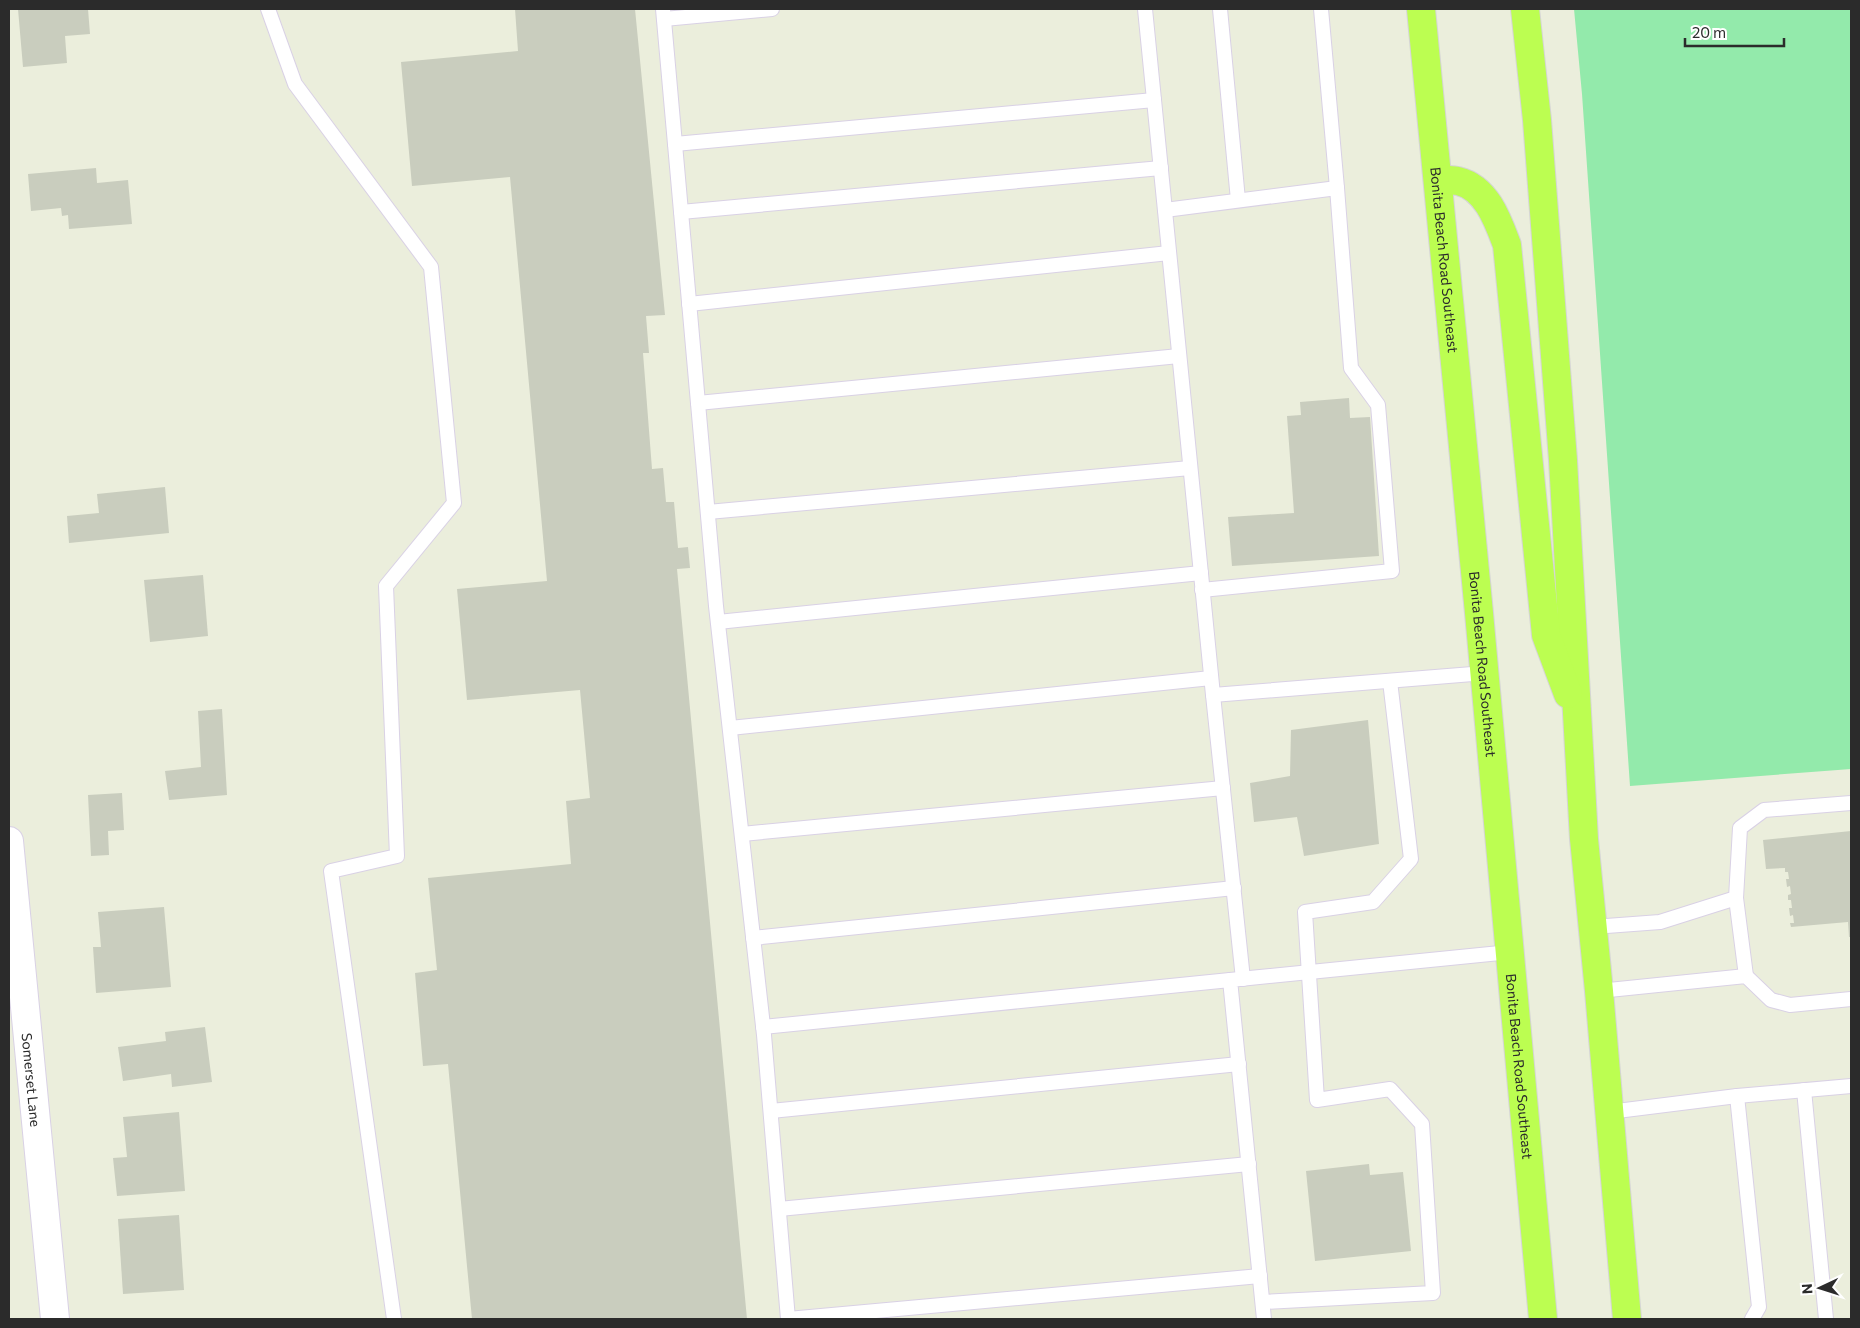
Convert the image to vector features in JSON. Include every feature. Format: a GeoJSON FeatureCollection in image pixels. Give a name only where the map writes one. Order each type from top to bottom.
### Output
{"type":"FeatureCollection","features":[{"type":"Feature","properties":{"kind":"main road","name":"Bonita Beach Road Southeast"},"geometry":{"type":"LineString","coordinates":[[1421,9],[1485,673],[1542,1319]]}},
{"type":"Feature","properties":{"kind":"main road"},"geometry":{"type":"LineString","coordinates":[[1525,9],[1537,120],[1563,460],[1584,839],[1627,1319]]}},
{"type":"Feature","properties":{"kind":"main road"},"geometry":{"type":"LineString","coordinates":[[1438,179],[1460,181],[1481,194],[1496,216],[1507,245],[1546,635],[1577,718]]}},
{"type":"Feature","properties":{"kind":"street","name":"Somerset Lane"},"geometry":{"type":"LineString","coordinates":[[9,841],[55,1319]]}},
{"type":"Feature","properties":{"kind":"lane"},"geometry":{"type":"LineString","coordinates":[[268,9],[295,84],[431,267],[454,503],[386,586],[397,856],[331,871],[394,1319]]}},
{"type":"Feature","properties":{"kind":"lane"},"geometry":{"type":"LineString","coordinates":[[772,9],[663,14],[718,622],[763,1027],[788,1319],[1260,1276]]}},
{"type":"Feature","properties":{"kind":"lane"},"geometry":{"type":"LineString","coordinates":[[1145,9],[1202,590],[1234,888],[1239,1064],[1264,1319]]}},
{"type":"Feature","properties":{"kind":"lane"},"geometry":{"type":"LineString","coordinates":[[1225,9],[1238,200]]}},
{"type":"Feature","properties":{"kind":"lane"},"geometry":{"type":"LineString","coordinates":[[1202,590],[1392,571],[1378,404],[1351,368],[1321,9]]}},
{"type":"Feature","properties":{"kind":"lane"},"geometry":{"type":"LineString","coordinates":[[675,144],[1154,100]]}},
{"type":"Feature","properties":{"kind":"lane"},"geometry":{"type":"LineString","coordinates":[[681,212],[1161,168]]}},
{"type":"Feature","properties":{"kind":"lane"},"geometry":{"type":"LineString","coordinates":[[1165,210],[1337,188]]}},
{"type":"Feature","properties":{"kind":"lane"},"geometry":{"type":"LineString","coordinates":[[689,304],[1169,252]]}},
{"type":"Feature","properties":{"kind":"lane"},"geometry":{"type":"LineString","coordinates":[[698,403],[1180,356]]}},
{"type":"Feature","properties":{"kind":"lane"},"geometry":{"type":"LineString","coordinates":[[708,512],[1190,468]]}},
{"type":"Feature","properties":{"kind":"lane"},"geometry":{"type":"LineString","coordinates":[[718,622],[1201,573]]}},
{"type":"Feature","properties":{"kind":"lane"},"geometry":{"type":"LineString","coordinates":[[1213,696],[1485,673]]}},
{"type":"Feature","properties":{"kind":"lane"},"geometry":{"type":"LineString","coordinates":[[730,728],[1211,678]]}},
{"type":"Feature","properties":{"kind":"lane"},"geometry":{"type":"LineString","coordinates":[[1263,1302],[1433,1293],[1422,1124],[1390,1090],[1317,1100],[1308,972],[1304,912],[1373,902],[1410,859],[1390,681]]}},
{"type":"Feature","properties":{"kind":"lane"},"geometry":{"type":"LineString","coordinates":[[742,834],[1223,788]]}},
{"type":"Feature","properties":{"kind":"lane"},"geometry":{"type":"LineString","coordinates":[[1851,803],[1764,810],[1740,828],[1736,898],[1746,976],[1771,1000],[1790,1005],[1851,999]]}},
{"type":"Feature","properties":{"kind":"lane"},"geometry":{"type":"LineString","coordinates":[[753,938],[1234,888]]}},
{"type":"Feature","properties":{"kind":"lane"},"geometry":{"type":"LineString","coordinates":[[1592,927],[1660,922],[1736,898]]}},
{"type":"Feature","properties":{"kind":"lane"},"geometry":{"type":"LineString","coordinates":[[763,1027],[1510,952]]}},
{"type":"Feature","properties":{"kind":"lane"},"geometry":{"type":"LineString","coordinates":[[1599,991],[1746,976]]}},
{"type":"Feature","properties":{"kind":"lane"},"geometry":{"type":"LineString","coordinates":[[771,1111],[1239,1064]]}},
{"type":"Feature","properties":{"kind":"lane"},"geometry":{"type":"LineString","coordinates":[[1609,1112],[1737,1096],[1851,1086]]}},
{"type":"Feature","properties":{"kind":"lane"},"geometry":{"type":"LineString","coordinates":[[1804,1090],[1826,1319]]}},
{"type":"Feature","properties":{"kind":"lane"},"geometry":{"type":"LineString","coordinates":[[1737,1096],[1758,1307],[1752,1319]]}},
{"type":"Feature","properties":{"kind":"lane"},"geometry":{"type":"LineString","coordinates":[[779,1209],[1249,1164]]}},
{"type":"Feature","properties":{"kind":"green space"},"geometry":{"type":"Polygon","coordinates":[[[1574,9],[1851,9],[1851,769],[1630,786],[1582,94],[1574,9]]]}},
{"type":"Feature","properties":{"kind":"building"},"geometry":{"type":"Polygon","coordinates":[[[18,9],[88,9],[90,34],[65,36],[67,63],[23,67],[18,9]]]}},
{"type":"Feature","properties":{"kind":"building"},"geometry":{"type":"Polygon","coordinates":[[[515,9],[635,9],[665,315],[646,316],[649,353],[643,353],[652,469],[663,468],[666,502],[674,502],[678,548],[688,547],[690,568],[677,569],[747,1319],[472,1319],[448,1064],[423,1066],[415,973],[437,970],[428,878],[571,864],[566,801],[590,798],[580,690],[467,700],[457,589],[547,581],[510,177],[412,186],[401,62],[518,51],[515,9]]]}},
{"type":"Feature","properties":{"kind":"building"},"geometry":{"type":"Polygon","coordinates":[[[96,168],[97,183],[128,180],[132,224],[69,229],[68,215],[62,216],[61,208],[31,211],[28,174],[96,168]]]}},
{"type":"Feature","properties":{"kind":"building"},"geometry":{"type":"Polygon","coordinates":[[[1349,398],[1350,418],[1370,417],[1379,556],[1232,566],[1228,517],[1294,513],[1287,416],[1301,415],[1300,402],[1349,398]]]}},
{"type":"Feature","properties":{"kind":"building"},"geometry":{"type":"Polygon","coordinates":[[[165,487],[169,533],[69,543],[67,516],[99,513],[97,494],[165,487]]]}},
{"type":"Feature","properties":{"kind":"building"},"geometry":{"type":"Polygon","coordinates":[[[203,575],[208,636],[150,642],[144,580],[203,575]]]}},
{"type":"Feature","properties":{"kind":"building"},"geometry":{"type":"Polygon","coordinates":[[[222,709],[227,795],[169,800],[165,771],[201,767],[198,711],[222,709]]]}},
{"type":"Feature","properties":{"kind":"building"},"geometry":{"type":"Polygon","coordinates":[[[1368,720],[1379,844],[1304,856],[1297,817],[1254,822],[1250,783],[1290,776],[1291,730],[1368,720]]]}},
{"type":"Feature","properties":{"kind":"building"},"geometry":{"type":"Polygon","coordinates":[[[122,793],[124,830],[108,831],[109,855],[91,856],[88,795],[122,793]]]}},
{"type":"Feature","properties":{"kind":"building"},"geometry":{"type":"Polygon","coordinates":[[[1851,831],[1851,937],[1849,937],[1848,922],[1791,927],[1790,923],[1794,923],[1793,915],[1790,916],[1791,900],[1788,900],[1788,895],[1791,894],[1790,886],[1787,887],[1786,879],[1789,879],[1788,872],[1785,872],[1785,868],[1766,869],[1763,840],[1851,831]]]}},
{"type":"Feature","properties":{"kind":"building"},"geometry":{"type":"Polygon","coordinates":[[[164,907],[171,987],[96,993],[93,947],[101,947],[98,912],[164,907]]]}},
{"type":"Feature","properties":{"kind":"building"},"geometry":{"type":"Polygon","coordinates":[[[205,1027],[212,1082],[172,1087],[171,1074],[123,1081],[118,1047],[166,1041],[165,1032],[205,1027]]]}},
{"type":"Feature","properties":{"kind":"building"},"geometry":{"type":"Polygon","coordinates":[[[179,1112],[185,1191],[117,1196],[113,1158],[127,1157],[123,1117],[179,1112]]]}},
{"type":"Feature","properties":{"kind":"building"},"geometry":{"type":"Polygon","coordinates":[[[1369,1164],[1370,1175],[1403,1172],[1411,1251],[1315,1261],[1306,1171],[1369,1164]]]}},
{"type":"Feature","properties":{"kind":"building"},"geometry":{"type":"Polygon","coordinates":[[[179,1215],[184,1290],[123,1294],[118,1219],[179,1215]]]}}]}
